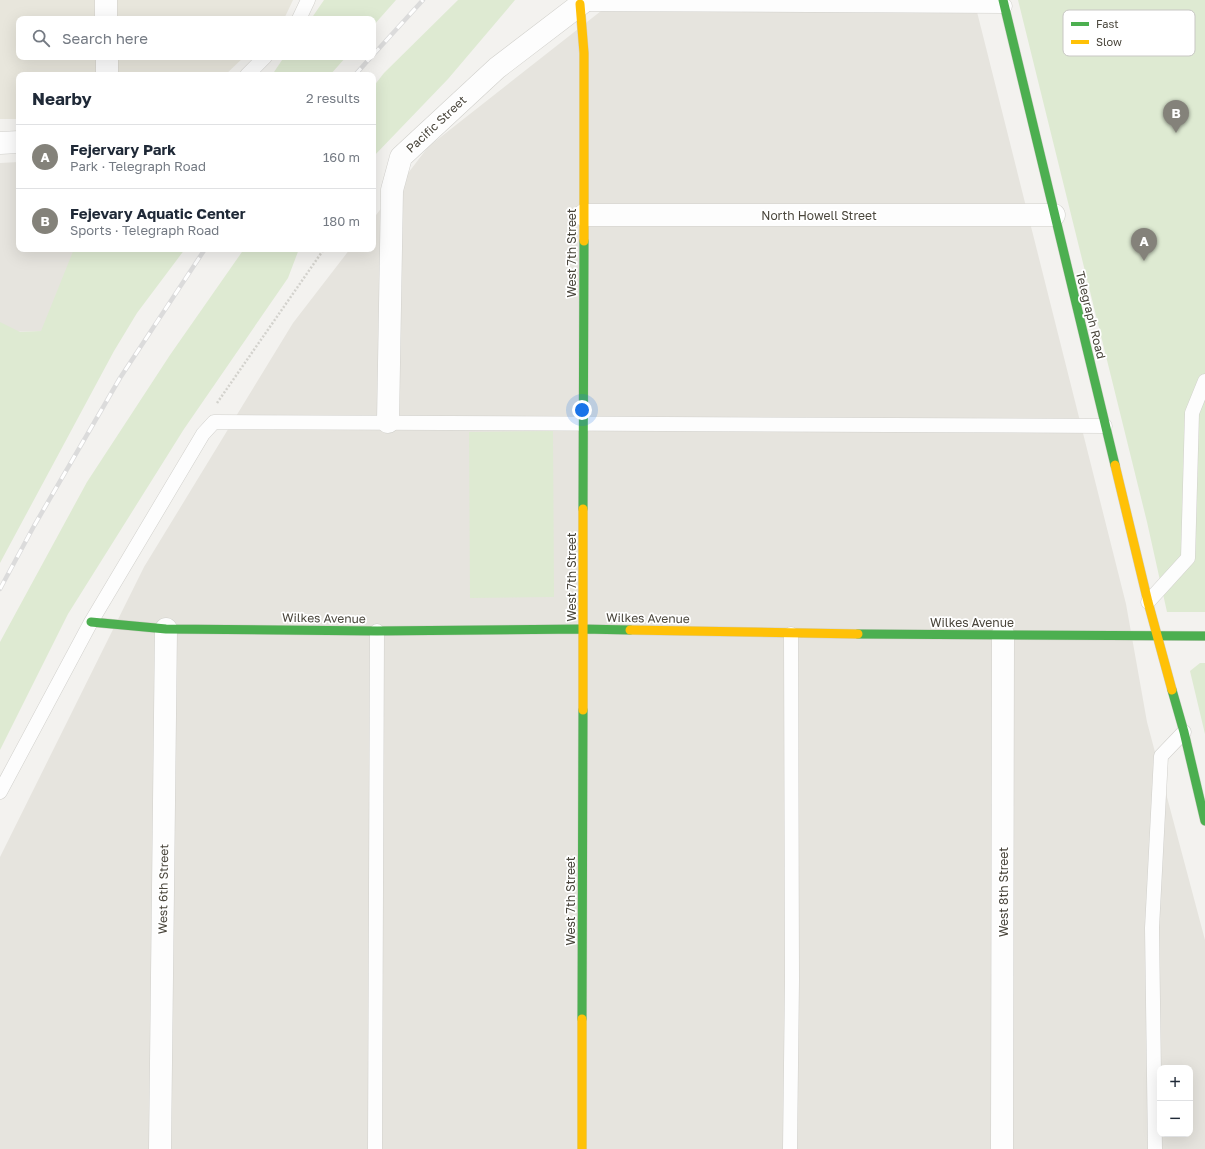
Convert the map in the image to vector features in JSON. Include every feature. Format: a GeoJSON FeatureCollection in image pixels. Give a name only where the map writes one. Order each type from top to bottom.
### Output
{"type":"FeatureCollection","features":[{"type":"Feature","properties":{"kind":"street"},"geometry":{"type":"LineString","coordinates":[[106,0],[106,16]]}},
{"type":"Feature","properties":{"kind":"street","name":"West 7th Street"},"geometry":{"type":"LineString","coordinates":[[582,1149],[583,2]]}},
{"type":"Feature","properties":{"kind":"street","name":"Pacific Street"},"geometry":{"type":"LineString","coordinates":[[388,422],[392,190],[401,157],[497,68],[583,2]]}},
{"type":"Feature","properties":{"kind":"street","name":"Telegraph Road"},"geometry":{"type":"LineString","coordinates":[[1004,3],[1156,635],[1184,732],[1205,820]]}},
{"type":"Feature","properties":{"kind":"street"},"geometry":{"type":"LineString","coordinates":[[107,60],[107,72]]}},
{"type":"Feature","properties":{"kind":"street"},"geometry":{"type":"LineString","coordinates":[[0,143],[16,142]]}},
{"type":"Feature","properties":{"kind":"street","name":"North Howell Street"},"geometry":{"type":"LineString","coordinates":[[584,215],[1054,215]]}},
{"type":"Feature","properties":{"kind":"street","name":"Wilkes Avenue"},"geometry":{"type":"LineString","coordinates":[[91,622],[166,629],[377,631],[583,629],[791,634],[1205,636]]}},
{"type":"Feature","properties":{"kind":"street","name":"West 6th Street"},"geometry":{"type":"LineString","coordinates":[[160,1149],[166,629]]}},
{"type":"Feature","properties":{"kind":"street","name":"West 8th Street"},"geometry":{"type":"LineString","coordinates":[[1002,1149],[1003,634]]}},
{"type":"Feature","properties":{"kind":"lane"},"geometry":{"type":"LineString","coordinates":[[300,16],[308,0]]}},
{"type":"Feature","properties":{"kind":"lane"},"geometry":{"type":"LineString","coordinates":[[583,2],[1004,3]]}},
{"type":"Feature","properties":{"kind":"lane"},"geometry":{"type":"LineString","coordinates":[[251,72],[262,60]]}},
{"type":"Feature","properties":{"kind":"lane"},"geometry":{"type":"LineString","coordinates":[[1148,602],[1188,558],[1192,413],[1205,381]]}},
{"type":"Feature","properties":{"kind":"lane"},"geometry":{"type":"LineString","coordinates":[[0,792],[91,622],[203,434],[214,422],[1105,426]]}},
{"type":"Feature","properties":{"kind":"lane"},"geometry":{"type":"LineString","coordinates":[[375,1149],[377,631]]}},
{"type":"Feature","properties":{"kind":"lane"},"geometry":{"type":"LineString","coordinates":[[790,1149],[792,988],[791,634]]}},
{"type":"Feature","properties":{"kind":"lane"},"geometry":{"type":"LineString","coordinates":[[1155,1149],[1152,928],[1161,756],[1184,732]]}},
{"type":"Feature","properties":{"kind":"path"},"geometry":{"type":"LineString","coordinates":[[214,422],[213,408],[322,252]]}},
{"type":"Feature","properties":{"kind":"shaded area"},"geometry":{"type":"Polygon","coordinates":[[[0,0],[293,0],[285,16],[16,16],[16,60],[241,60],[228,72],[16,72],[16,119],[0,119],[0,0]]]}},
{"type":"Feature","properties":{"kind":"shaded area"},"geometry":{"type":"Polygon","coordinates":[[[615,0],[974,0],[1126,604],[1147,722],[1205,940],[1205,1149],[0,1149],[0,857],[144,567],[293,323],[348,252],[376,252],[376,215],[428,147],[615,0]]]}},
{"type":"Feature","properties":{"kind":"shaded area"},"geometry":{"type":"Polygon","coordinates":[[[16,162],[16,252],[127,252],[125,330],[0,332],[0,163],[16,162]]]}},
{"type":"Feature","properties":{"kind":"green space"},"geometry":{"type":"Polygon","coordinates":[[[324,0],[396,0],[376,23],[376,16],[313,16],[324,0]]]}},
{"type":"Feature","properties":{"kind":"green space"},"geometry":{"type":"Polygon","coordinates":[[[458,0],[515,0],[448,79],[376,154],[376,83],[384,73],[458,0]]]}},
{"type":"Feature","properties":{"kind":"green space"},"geometry":{"type":"Polygon","coordinates":[[[1018,0],[1205,0],[1205,612],[1167,612],[1147,522],[1018,0]]]}},
{"type":"Feature","properties":{"kind":"green space"},"geometry":{"type":"Polygon","coordinates":[[[282,60],[343,60],[333,72],[274,72],[282,60]]]}},
{"type":"Feature","properties":{"kind":"green space"},"geometry":{"type":"Polygon","coordinates":[[[73,252],[183,252],[137,313],[114,351],[0,563],[0,322],[20,332],[41,331],[73,252]]]}},
{"type":"Feature","properties":{"kind":"green space"},"geometry":{"type":"Polygon","coordinates":[[[242,252],[298,252],[288,278],[184,429],[68,614],[0,750],[0,642],[87,482],[170,355],[242,252]]]}},
{"type":"Feature","properties":{"kind":"green space"},"geometry":{"type":"Polygon","coordinates":[[[553,431],[554,597],[470,598],[469,432],[553,431]]]}},
{"type":"Feature","properties":{"kind":"green space"},"geometry":{"type":"Polygon","coordinates":[[[1200,663],[1205,663],[1205,734],[1190,671],[1200,663]]]}},
{"type":"Feature","properties":{"kind":"railway"},"geometry":{"type":"LineString","coordinates":[[376,52],[423,0]]}},
{"type":"Feature","properties":{"kind":"railway"},"geometry":{"type":"LineString","coordinates":[[358,72],[368,60]]}},
{"type":"Feature","properties":{"kind":"railway"},"geometry":{"type":"LineString","coordinates":[[0,589],[34,526],[120,378],[203,252]]}},
{"type":"Feature","properties":{"kind":"traffic: fast"},"geometry":{"type":"LineString","coordinates":[[1003,0],[1115,465]]}},
{"type":"Feature","properties":{"kind":"traffic: fast"},"geometry":{"type":"LineString","coordinates":[[583,509],[584,241]]}},
{"type":"Feature","properties":{"kind":"traffic: fast"},"geometry":{"type":"LineString","coordinates":[[91,622],[166,629],[377,631],[630,630]]}},
{"type":"Feature","properties":{"kind":"traffic: fast"},"geometry":{"type":"LineString","coordinates":[[858,634],[1205,636]]}},
{"type":"Feature","properties":{"kind":"traffic: fast"},"geometry":{"type":"LineString","coordinates":[[1172,690],[1184,732],[1205,821]]}},
{"type":"Feature","properties":{"kind":"traffic: fast"},"geometry":{"type":"LineString","coordinates":[[582,1019],[583,710]]}},
{"type":"Feature","properties":{"kind":"traffic: slow"},"geometry":{"type":"LineString","coordinates":[[580,4],[584,53],[584,241]]}},
{"type":"Feature","properties":{"kind":"traffic: slow"},"geometry":{"type":"LineString","coordinates":[[1115,465],[1148,602],[1172,690]]}},
{"type":"Feature","properties":{"kind":"traffic: slow"},"geometry":{"type":"LineString","coordinates":[[583,509],[583,710]]}},
{"type":"Feature","properties":{"kind":"traffic: slow"},"geometry":{"type":"LineString","coordinates":[[630,630],[858,634]]}},
{"type":"Feature","properties":{"kind":"traffic: slow"},"geometry":{"type":"LineString","coordinates":[[582,1019],[582,1149]]}},
{"type":"Feature","properties":{"kind":"place","name":"Fejevary Aquatic Center"},"geometry":{"type":"Point","coordinates":[1176,133]}},
{"type":"Feature","properties":{"kind":"place","name":"Fejervary Park"},"geometry":{"type":"Point","coordinates":[1144,261]}}]}
